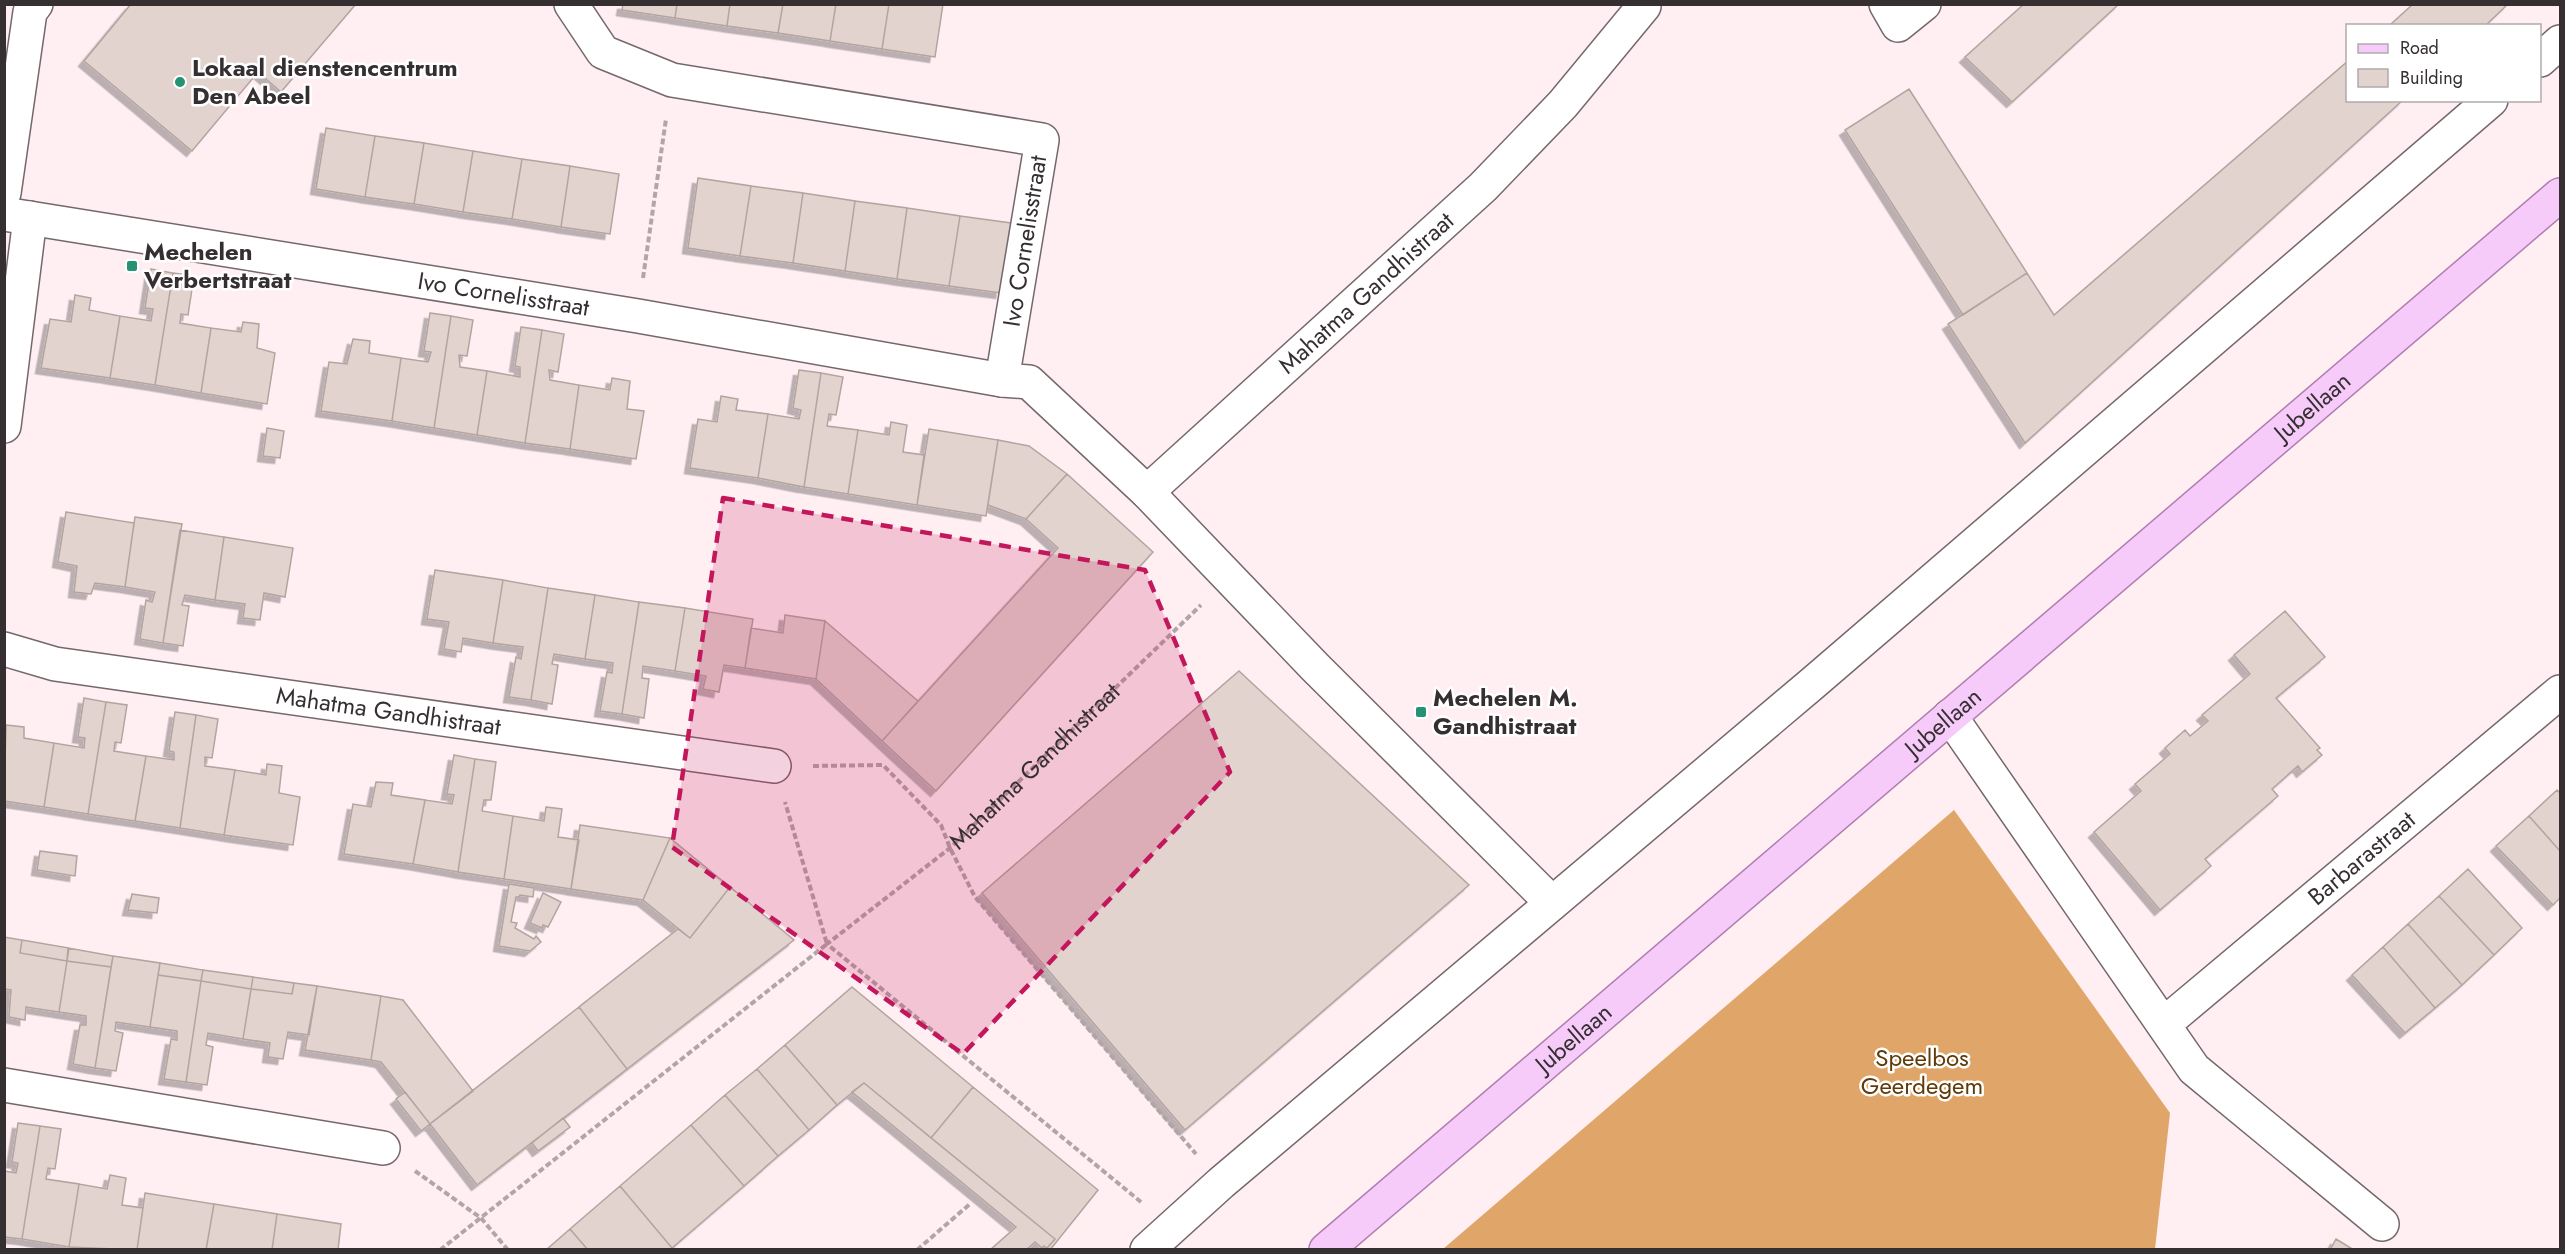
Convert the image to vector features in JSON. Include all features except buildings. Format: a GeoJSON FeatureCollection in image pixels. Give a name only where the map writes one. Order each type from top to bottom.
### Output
{"type":"FeatureCollection","features":[{"type":"Feature","properties":{"kind":"main road","name":"Jubellaan"},"geometry":{"type":"LineString","coordinates":[[1326,1250],[2560,195]]}},
{"type":"Feature","properties":{"kind":"street","name":"Ivo Cornelisstraat"},"geometry":{"type":"LineString","coordinates":[[571,4],[603,52],[672,80],[1042,140],[1002,380]]}},
{"type":"Feature","properties":{"kind":"street","name":"Mahatma Gandhistraat"},"geometry":{"type":"LineString","coordinates":[[1147,492],[1304,352],[1483,187],[1563,104],[1644,6],[1631,4]]}},
{"type":"Feature","properties":{"kind":"street"},"geometry":{"type":"LineString","coordinates":[[1886,4],[1898,25],[1924,4]]}},
{"type":"Feature","properties":{"kind":"street"},"geometry":{"type":"LineString","coordinates":[[4,192],[29,7]]}},
{"type":"Feature","properties":{"kind":"street"},"geometry":{"type":"LineString","coordinates":[[2541,59],[2560,42]]}},
{"type":"Feature","properties":{"kind":"street"},"geometry":{"type":"LineString","coordinates":[[1147,1250],[1221,1183],[1813,683],[2489,102]]}},
{"type":"Feature","properties":{"kind":"street","name":"Ivo Cornelisstraat"},"geometry":{"type":"LineString","coordinates":[[17,216],[638,316],[1002,380],[1029,382],[1147,492]]}},
{"type":"Feature","properties":{"kind":"street"},"geometry":{"type":"LineString","coordinates":[[4,426],[17,216]]}},
{"type":"Feature","properties":{"kind":"street"},"geometry":{"type":"LineString","coordinates":[[1147,492],[1229,578],[1552,903]]}},
{"type":"Feature","properties":{"kind":"street","name":"Mahatma Gandhistraat"},"geometry":{"type":"LineString","coordinates":[[4,649],[56,664],[774,766]]}},
{"type":"Feature","properties":{"kind":"street","name":"Barbarastraat"},"geometry":{"type":"LineString","coordinates":[[2164,1024],[2560,692]]}},
{"type":"Feature","properties":{"kind":"street"},"geometry":{"type":"LineString","coordinates":[[1950,716],[2194,1069],[2382,1224]]}},
{"type":"Feature","properties":{"kind":"street"},"geometry":{"type":"LineString","coordinates":[[4,1084],[383,1148]]}},
{"type":"Feature","properties":{"kind":"path"},"geometry":{"type":"LineString","coordinates":[[638,316],[672,80]]}},
{"type":"Feature","properties":{"kind":"path","name":"Mahatma Gandhistraat"},"geometry":{"type":"LineString","coordinates":[[440,1250],[950,848],[1229,578]]}},
{"type":"Feature","properties":{"kind":"path"},"geometry":{"type":"LineString","coordinates":[[1175,1226],[1138,1200],[827,944],[774,766],[883,765],[941,825],[975,897],[1221,1183]]}},
{"type":"Feature","properties":{"kind":"path"},"geometry":{"type":"LineString","coordinates":[[383,1148],[480,1218],[508,1250]]}},
{"type":"Feature","properties":{"kind":"path"},"geometry":{"type":"LineString","coordinates":[[917,1250],[971,1203]]}},
{"type":"Feature","properties":{"kind":"highlighted area"},"geometry":{"type":"Polygon","coordinates":[[[723,498],[1145,570],[1230,772],[963,1054],[672,847],[723,498]]]}},
{"type":"Feature","properties":{"kind":"green space","name":"Speelbos Geerdegem"},"geometry":{"type":"Polygon","coordinates":[[[1954,810],[2170,1113],[2155,1249],[1443,1249],[1954,810]]]}},
{"type":"Feature","properties":{"kind":"place","name":"Lokaal dienstencentrum Den Abeel"},"geometry":{"type":"Point","coordinates":[180,82]}},
{"type":"Feature","properties":{"kind":"place","name":"Mechelen Verbertstraat"},"geometry":{"type":"Point","coordinates":[132,266]}},
{"type":"Feature","properties":{"kind":"place","name":"Mechelen M. Gandhistraat"},"geometry":{"type":"Point","coordinates":[1421,712]}}]}
